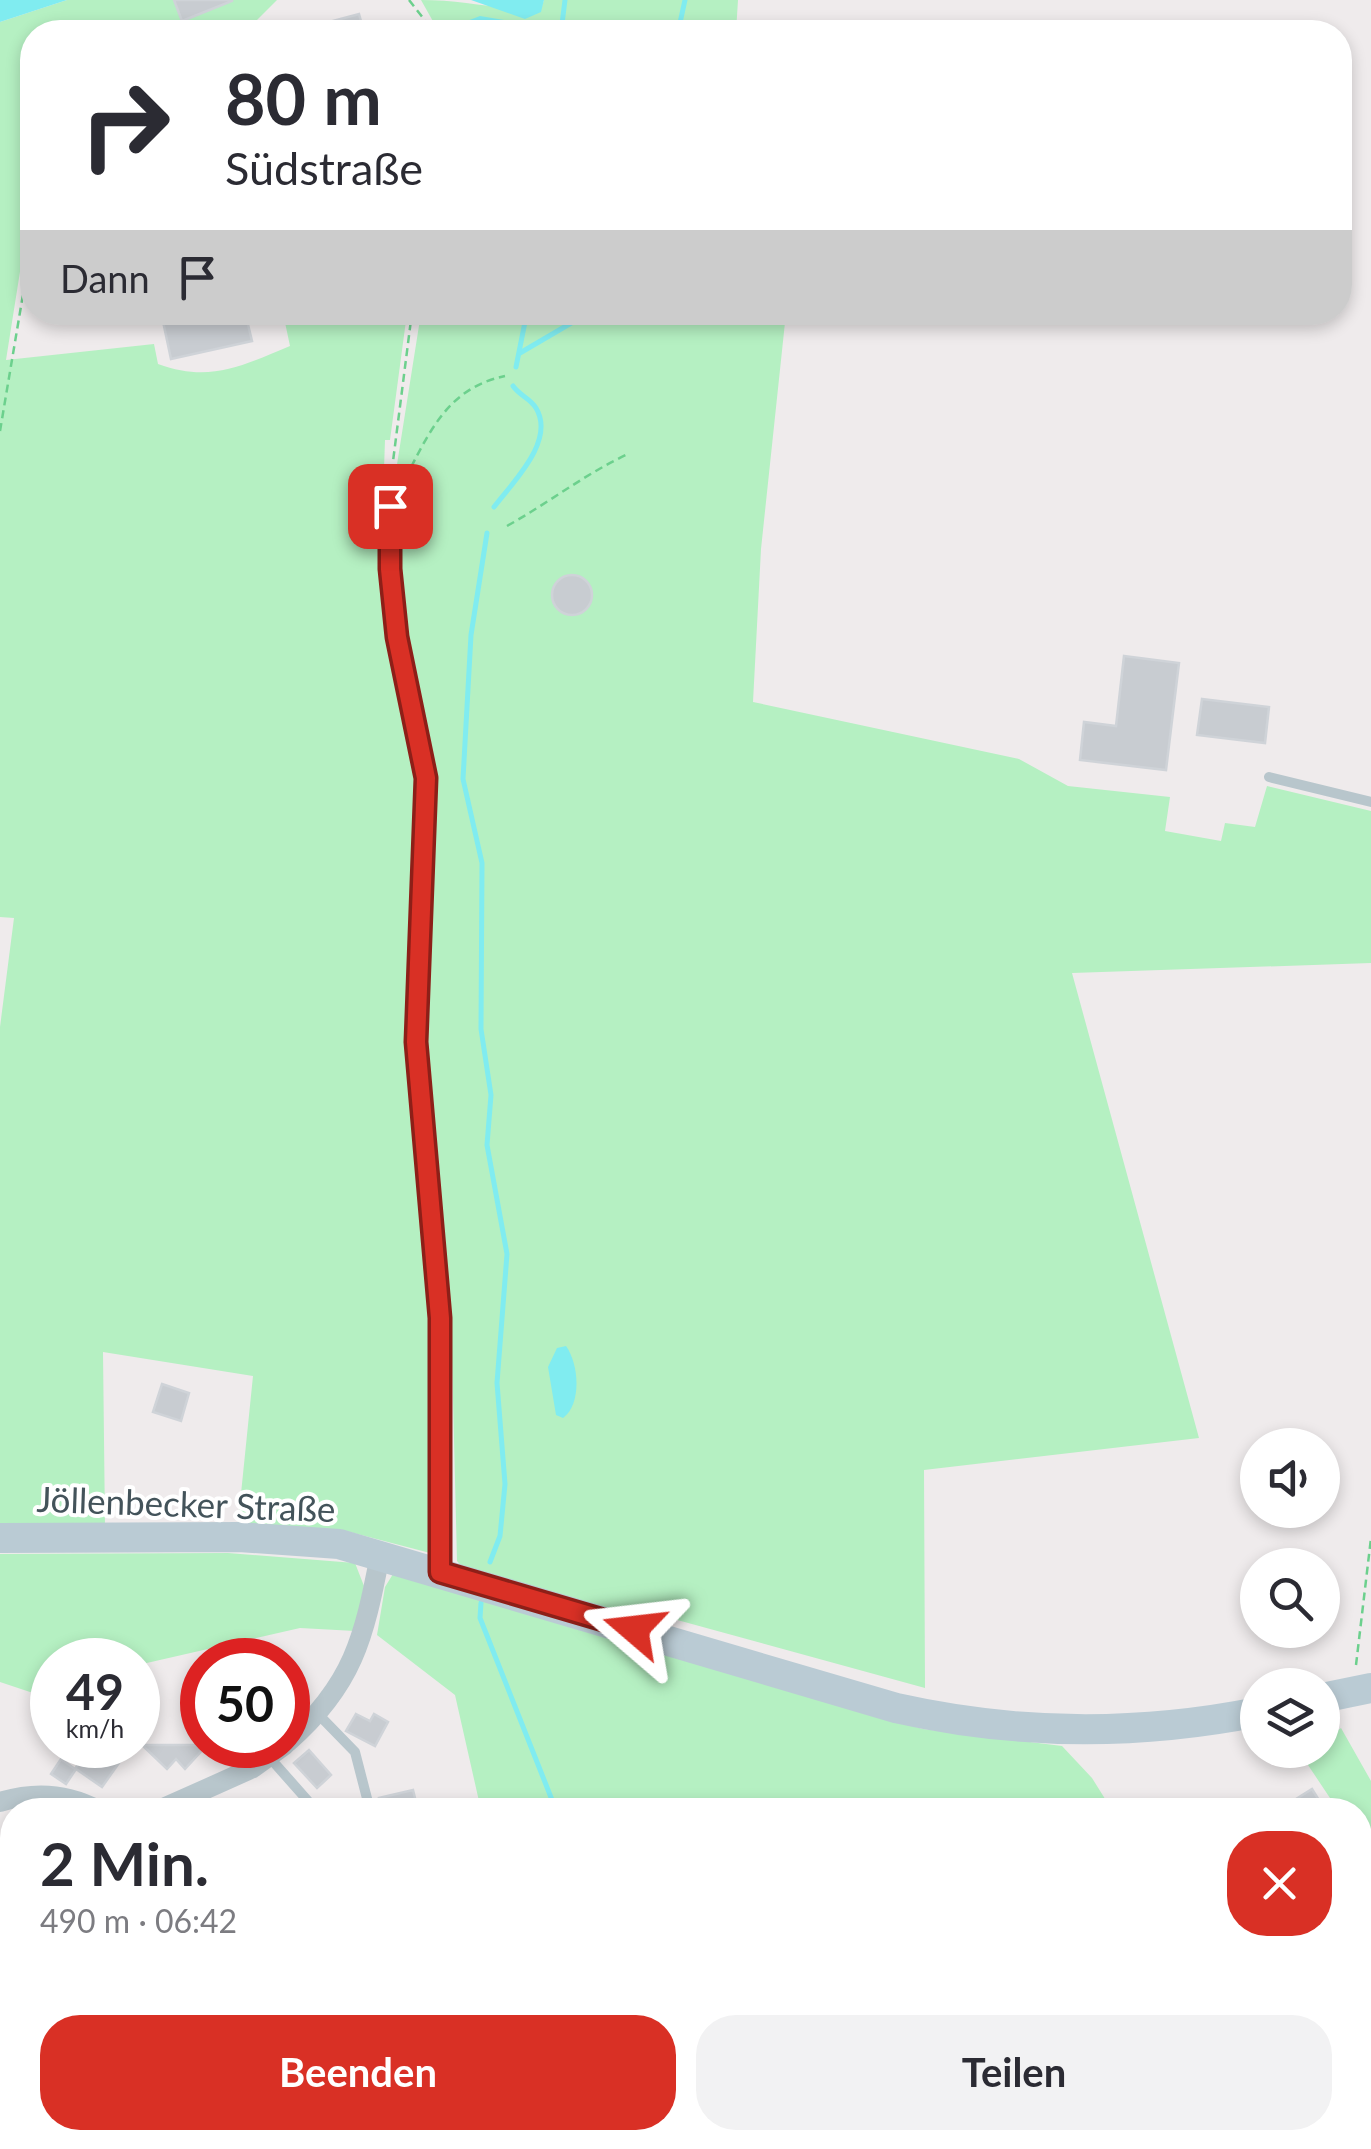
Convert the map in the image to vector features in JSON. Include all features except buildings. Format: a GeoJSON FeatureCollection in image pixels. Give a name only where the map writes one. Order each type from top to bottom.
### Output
{"type":"FeatureCollection","features":[{"type":"Feature","properties":{"kind":"main road","name":"Jöllenbecker Straße"},"geometry":{"type":"LineString","coordinates":[[0,1538],[239,1537],[339,1544],[940,1718],[1102,1731],[1240,1716]]}},
{"type":"Feature","properties":{"kind":"street"},"geometry":{"type":"LineString","coordinates":[[390,506],[390,569],[397,637],[426,778],[416,1042],[440,1318],[440,1572]]}},
{"type":"Feature","properties":{"kind":"street"},"geometry":{"type":"LineString","coordinates":[[310,1722],[356,1656],[380,1555]]}},
{"type":"Feature","properties":{"kind":"street"},"geometry":{"type":"LineString","coordinates":[[184,1798],[243,1768]]}},
{"type":"Feature","properties":{"kind":"street"},"geometry":{"type":"LineString","coordinates":[[12,1798],[25,1794],[76,1798]]}},
{"type":"Feature","properties":{"kind":"lane"},"geometry":{"type":"LineString","coordinates":[[1269,777],[1371,802]]}},
{"type":"Feature","properties":{"kind":"lane"},"geometry":{"type":"LineString","coordinates":[[318,1714],[355,1752],[367,1798]]}},
{"type":"Feature","properties":{"kind":"lane"},"geometry":{"type":"LineString","coordinates":[[290,1768],[304,1798]]}},
{"type":"Feature","properties":{"kind":"path"},"geometry":{"type":"LineString","coordinates":[[409,0],[427,20]]}},
{"type":"Feature","properties":{"kind":"path"},"geometry":{"type":"LineString","coordinates":[[0,432],[20,312]]}},
{"type":"Feature","properties":{"kind":"path"},"geometry":{"type":"LineString","coordinates":[[390,506],[411,325]]}},
{"type":"Feature","properties":{"kind":"path"},"geometry":{"type":"LineString","coordinates":[[390,506],[438,418],[471,384],[504,376]]}},
{"type":"Feature","properties":{"kind":"path"},"geometry":{"type":"LineString","coordinates":[[507,526],[563,496],[582,476],[628,454]]}},
{"type":"Feature","properties":{"kind":"path"},"geometry":{"type":"LineString","coordinates":[[1349,1693],[1371,1538]]}},
{"type":"Feature","properties":{"kind":"green space"},"geometry":{"type":"Polygon","coordinates":[[[67,0],[277,0],[257,20],[20,20],[20,272],[6,360],[154,344],[158,364],[177,370],[210,372],[290,346],[286,325],[405,325],[390,440],[385,440],[381,557],[387,632],[415,775],[409,1043],[413,1128],[437,1320],[436,1546],[430,1553],[346,1531],[238,1523],[253,1376],[103,1352],[105,1526],[0,1529],[0,1027],[14,918],[0,917],[0,22],[67,0]]]}},
{"type":"Feature","properties":{"kind":"green space"},"geometry":{"type":"Polygon","coordinates":[[[421,0],[540,12],[544,0],[738,0],[737,20],[432,20],[421,0]]]}},
{"type":"Feature","properties":{"kind":"green space"},"geometry":{"type":"Polygon","coordinates":[[[419,325],[785,325],[761,549],[753,702],[1019,759],[1068,786],[1170,797],[1165,831],[1221,841],[1225,823],[1255,827],[1267,786],[1371,811],[1371,963],[1072,973],[1199,1438],[924,1470],[925,1688],[648,1612],[641,1618],[463,1568],[457,1561],[451,1317],[423,1094],[432,780],[404,636],[397,530],[411,513],[413,497],[397,486],[395,477],[419,325]]]}},
{"type":"Feature","properties":{"kind":"green space"},"geometry":{"type":"Polygon","coordinates":[[[228,1553],[355,1563],[364,1586],[355,1631],[300,1628],[256,1638],[180,1638],[180,1655],[160,1660],[160,1638],[30,1638],[30,1692],[0,1682],[0,1554],[228,1553]]]}},
{"type":"Feature","properties":{"kind":"green space"},"geometry":{"type":"Polygon","coordinates":[[[393,1574],[923,1729],[1062,1746],[1104,1798],[478,1798],[455,1695],[377,1635],[385,1587],[393,1574]]]}},
{"type":"Feature","properties":{"kind":"green space"},"geometry":{"type":"Polygon","coordinates":[[[1341,1728],[1371,1781],[1371,1798],[1330,1798],[1310,1768],[1340,1768],[1341,1728]]]}},
{"type":"Feature","properties":{"kind":"water"},"geometry":{"type":"Polygon","coordinates":[[[0,0],[67,0],[0,22],[0,0]]]}},
{"type":"Feature","properties":{"kind":"water"},"geometry":{"type":"Polygon","coordinates":[[[471,0],[544,0],[541,12],[525,19],[471,0]]]}},
{"type":"Feature","properties":{"kind":"water"},"geometry":{"type":"Polygon","coordinates":[[[480,16],[504,20],[470,20],[480,16]]]}},
{"type":"Feature","properties":{"kind":"water"},"geometry":{"type":"Polygon","coordinates":[[[566,1346],[574,1363],[576,1394],[563,1418],[556,1415],[548,1367],[557,1348],[566,1346]]]}},
{"type":"Feature","properties":{"kind":"waterway"},"geometry":{"type":"LineString","coordinates":[[562,20],[565,0]]}},
{"type":"Feature","properties":{"kind":"waterway"},"geometry":{"type":"LineString","coordinates":[[681,20],[685,0]]}},
{"type":"Feature","properties":{"kind":"waterway"},"geometry":{"type":"LineString","coordinates":[[516,367],[524,325]]}},
{"type":"Feature","properties":{"kind":"waterway"},"geometry":{"type":"LineString","coordinates":[[520,353],[568,325]]}},
{"type":"Feature","properties":{"kind":"waterway"},"geometry":{"type":"LineString","coordinates":[[494,507],[529,461],[540,434],[536,408],[513,386]]}},
{"type":"Feature","properties":{"kind":"waterway"},"geometry":{"type":"LineString","coordinates":[[487,533],[471,635],[463,779],[482,863],[481,1029],[491,1095],[487,1145],[507,1254],[497,1383],[505,1484],[500,1536],[490,1562]]}},
{"type":"Feature","properties":{"kind":"waterway"},"geometry":{"type":"LineString","coordinates":[[481,1603],[480,1618],[551,1798]]}},
{"type":"Feature","properties":{"kind":"route"},"geometry":{"type":"LineString","coordinates":[[390,506],[390,569],[397,637],[426,778],[416,1042],[440,1318],[440,1572],[634,1629]]}}]}
